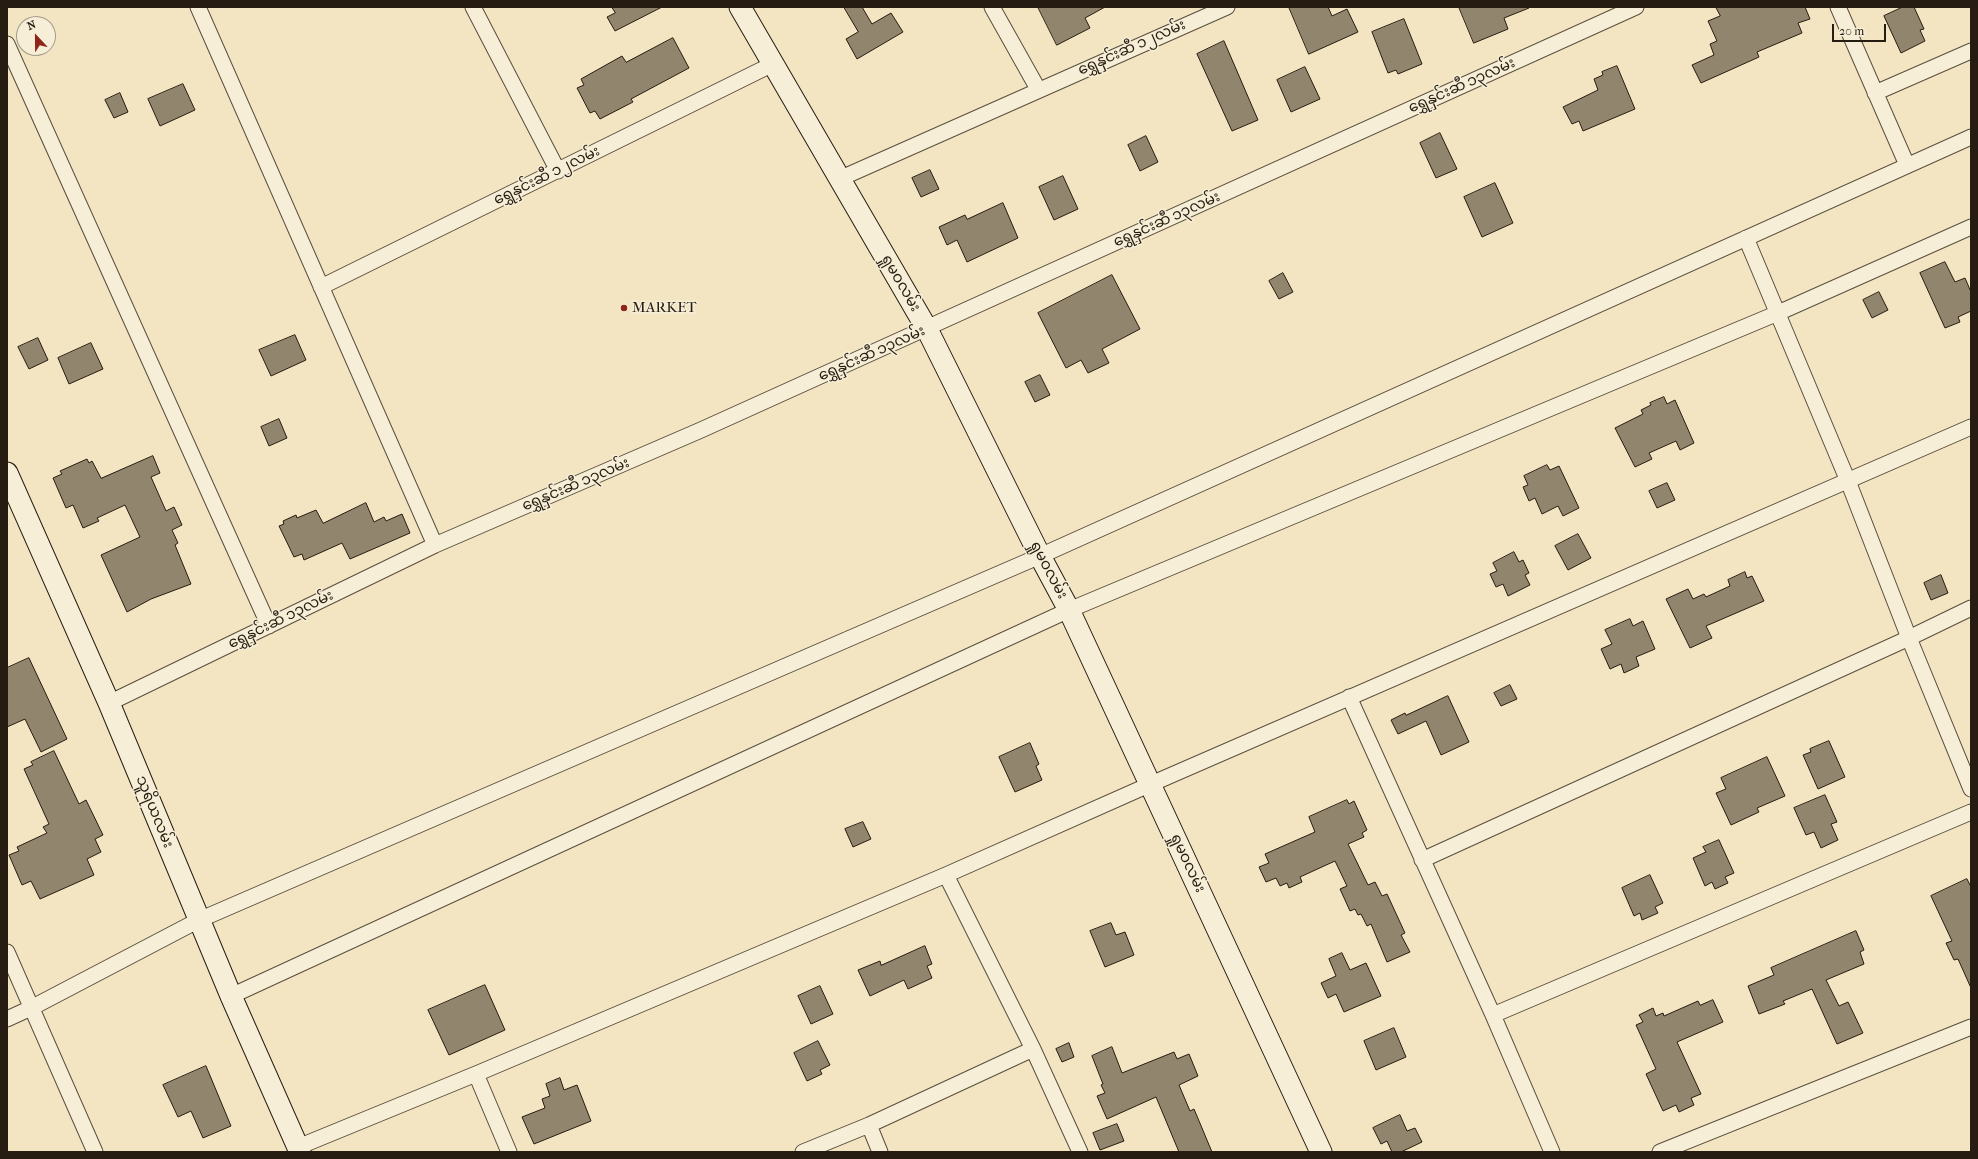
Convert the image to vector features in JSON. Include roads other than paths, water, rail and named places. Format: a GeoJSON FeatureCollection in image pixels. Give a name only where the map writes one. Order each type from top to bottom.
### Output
{"type":"FeatureCollection","features":[{"type":"Feature","properties":{"kind":"street"},"geometry":{"type":"LineString","coordinates":[[198,7],[435,545]]}},
{"type":"Feature","properties":{"kind":"street"},"geometry":{"type":"LineString","coordinates":[[473,7],[558,171]]}},
{"type":"Feature","properties":{"kind":"street","name":"ရှုမဝလမ်း"},"geometry":{"type":"LineString","coordinates":[[740,7],[927,329],[1040,556],[1069,610],[1321,1152]]}},
{"type":"Feature","properties":{"kind":"street"},"geometry":{"type":"LineString","coordinates":[[992,7],[1038,89]]}},
{"type":"Feature","properties":{"kind":"street","name":"ရွှေနှင်းဆီ ၁၂လမ်း"},"geometry":{"type":"LineString","coordinates":[[839,179],[1038,89],[1198,13],[1227,7]]}},
{"type":"Feature","properties":{"kind":"street","name":"ရွှေနှင်းဆီ ၁၃လမ်း"},"geometry":{"type":"LineString","coordinates":[[109,703],[435,545],[701,430],[927,329],[1636,7]]}},
{"type":"Feature","properties":{"kind":"street"},"geometry":{"type":"LineString","coordinates":[[1838,7],[1907,166]]}},
{"type":"Feature","properties":{"kind":"street"},"geometry":{"type":"LineString","coordinates":[[7,44],[269,626]]}},
{"type":"Feature","properties":{"kind":"street"},"geometry":{"type":"LineString","coordinates":[[1876,93],[1971,51]]}},
{"type":"Feature","properties":{"kind":"street","name":"ရွှေနှင်းဆီ ၁၂လမ်း"},"geometry":{"type":"LineString","coordinates":[[321,287],[773,64]]}},
{"type":"Feature","properties":{"kind":"street"},"geometry":{"type":"LineString","coordinates":[[7,1019],[31,1008],[199,920],[1040,556],[1971,137]]}},
{"type":"Feature","properties":{"kind":"street"},"geometry":{"type":"LineString","coordinates":[[231,996],[1069,610],[1778,313],[1971,227]]}},
{"type":"Feature","properties":{"kind":"street"},"geometry":{"type":"LineString","coordinates":[[1746,238],[1848,481],[1909,638],[1971,789]]}},
{"type":"Feature","properties":{"kind":"street"},"geometry":{"type":"LineString","coordinates":[[299,1149],[946,875],[1349,697],[1971,427]]}},
{"type":"Feature","properties":{"kind":"street","name":"သူရိယလမ်း"},"geometry":{"type":"LineString","coordinates":[[7,473],[109,703],[231,996],[299,1149]]}},
{"type":"Feature","properties":{"kind":"street"},"geometry":{"type":"LineString","coordinates":[[1422,860],[1909,638],[1971,608]]}},
{"type":"Feature","properties":{"kind":"street"},"geometry":{"type":"LineString","coordinates":[[1349,697],[1493,1015],[1552,1152]]}},
{"type":"Feature","properties":{"kind":"street"},"geometry":{"type":"LineString","coordinates":[[1493,1015],[1971,812]]}},
{"type":"Feature","properties":{"kind":"street"},"geometry":{"type":"LineString","coordinates":[[946,875],[1033,1049],[1080,1152]]}},
{"type":"Feature","properties":{"kind":"street"},"geometry":{"type":"LineString","coordinates":[[7,952],[95,1152]]}},
{"type":"Feature","properties":{"kind":"street"},"geometry":{"type":"LineString","coordinates":[[1660,1152],[1971,1027]]}},
{"type":"Feature","properties":{"kind":"street"},"geometry":{"type":"LineString","coordinates":[[803,1152],[870,1125],[1033,1049]]}},
{"type":"Feature","properties":{"kind":"street"},"geometry":{"type":"LineString","coordinates":[[476,1074],[509,1152]]}},
{"type":"Feature","properties":{"kind":"street"},"geometry":{"type":"LineString","coordinates":[[870,1125],[880,1152]]}},
{"type":"Feature","properties":{"kind":"place","name":"MARKET"},"geometry":{"type":"Point","coordinates":[624,308]}}]}
